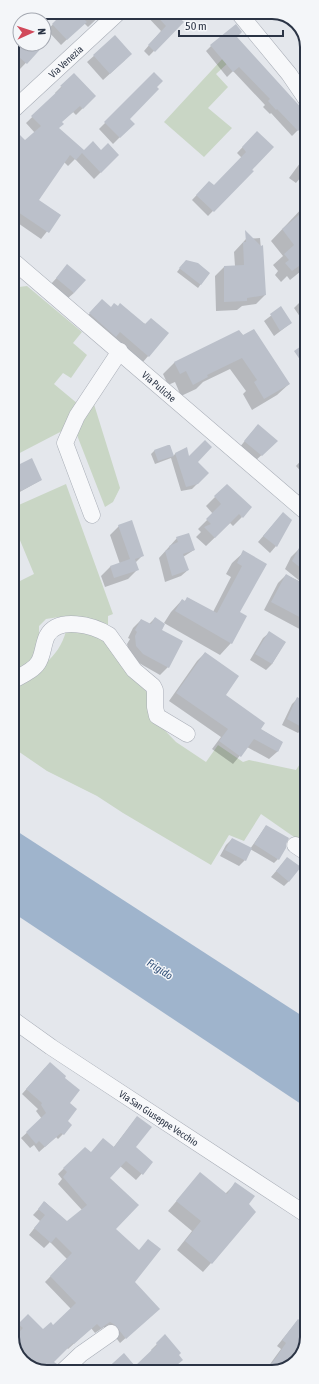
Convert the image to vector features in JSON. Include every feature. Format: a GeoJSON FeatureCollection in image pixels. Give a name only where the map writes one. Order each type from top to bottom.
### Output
{"type":"FeatureCollection","features":[{"type":"Feature","properties":{"kind":"street","name":"Via Venezia"},"geometry":{"type":"LineString","coordinates":[[19,105],[111,19]]}},
{"type":"Feature","properties":{"kind":"street"},"geometry":{"type":"LineString","coordinates":[[244,19],[289,74],[300,90]]}},
{"type":"Feature","properties":{"kind":"street","name":"Via Puliche"},"geometry":{"type":"LineString","coordinates":[[19,266],[300,507]]}},
{"type":"Feature","properties":{"kind":"street"},"geometry":{"type":"LineString","coordinates":[[92,514],[65,443],[77,416],[120,352]]}},
{"type":"Feature","properties":{"kind":"street"},"geometry":{"type":"LineString","coordinates":[[19,676],[38,663],[46,637],[51,630],[68,624],[83,626],[104,632],[109,635],[134,670],[153,686],[155,690],[155,706],[158,716],[186,734]]}},
{"type":"Feature","properties":{"kind":"street","name":"Via San Giuseppe Vecchio"},"geometry":{"type":"LineString","coordinates":[[19,1024],[51,1047],[300,1210]]}},
{"type":"Feature","properties":{"kind":"street"},"geometry":{"type":"LineString","coordinates":[[69,1365],[81,1354],[111,1333]]}},
{"type":"Feature","properties":{"kind":"green space"},"geometry":{"type":"Polygon","coordinates":[[[224,57],[229,62],[216,74],[228,87],[208,108],[232,128],[204,157],[164,122],[224,57]]]}},
{"type":"Feature","properties":{"kind":"green space"},"geometry":{"type":"Polygon","coordinates":[[[27,286],[82,332],[73,343],[87,355],[71,378],[63,373],[54,384],[78,404],[64,430],[19,453],[19,287],[27,286]]]}},
{"type":"Feature","properties":{"kind":"green space"},"geometry":{"type":"Polygon","coordinates":[[[93,401],[120,488],[113,502],[105,507],[75,430],[93,401]]]}},
{"type":"Feature","properties":{"kind":"green space"},"geometry":{"type":"Polygon","coordinates":[[[66,484],[113,614],[108,616],[108,626],[59,617],[46,619],[39,626],[39,656],[19,672],[19,582],[34,574],[19,538],[19,505],[66,484]]]}},
{"type":"Feature","properties":{"kind":"green space"},"geometry":{"type":"Polygon","coordinates":[[[66,631],[102,634],[141,681],[147,693],[153,718],[176,742],[206,762],[218,745],[243,762],[249,760],[296,770],[300,764],[300,841],[261,814],[244,841],[229,835],[211,865],[97,796],[47,771],[19,752],[19,682],[45,664],[63,641],[66,631]]]}},
{"type":"Feature","properties":{"kind":"water","name":"Frigido"},"geometry":{"type":"Polygon","coordinates":[[[19,833],[300,1014],[300,1103],[19,917],[19,833]]]}},
{"type":"Feature","properties":{"kind":"building"},"geometry":{"type":"Polygon","coordinates":[[[55,19],[84,19],[87,22],[67,40],[52,24],[56,20],[55,19]]]}},
{"type":"Feature","properties":{"kind":"building"},"geometry":{"type":"Polygon","coordinates":[[[160,19],[181,19],[184,22],[155,52],[148,45],[166,26],[160,19]]]}},
{"type":"Feature","properties":{"kind":"building"},"geometry":{"type":"Polygon","coordinates":[[[236,24],[242,32],[237,37],[300,106],[300,129],[298,131],[277,109],[276,110],[268,101],[270,99],[239,67],[233,72],[210,45],[236,24]]]}},
{"type":"Feature","properties":{"kind":"building"},"geometry":{"type":"Polygon","coordinates":[[[115,35],[132,54],[110,74],[93,55],[115,35]]]}},
{"type":"Feature","properties":{"kind":"building"},"geometry":{"type":"Polygon","coordinates":[[[19,52],[38,52],[27,64],[19,57],[19,52]]]}},
{"type":"Feature","properties":{"kind":"building"},"geometry":{"type":"Polygon","coordinates":[[[154,72],[163,81],[157,87],[159,89],[130,119],[135,124],[120,138],[104,122],[154,72]]]}},
{"type":"Feature","properties":{"kind":"building"},"geometry":{"type":"Polygon","coordinates":[[[74,73],[96,96],[83,109],[80,106],[62,122],[64,124],[59,128],[84,150],[93,141],[101,150],[108,143],[119,155],[101,173],[82,153],[76,160],[70,155],[39,200],[61,215],[49,233],[19,213],[19,134],[25,140],[41,126],[31,116],[62,87],[60,86],[74,73]]]}},
{"type":"Feature","properties":{"kind":"building"},"geometry":{"type":"Polygon","coordinates":[[[257,131],[274,147],[252,170],[254,171],[214,212],[196,195],[209,181],[214,185],[246,152],[242,147],[257,131]]]}},
{"type":"Feature","properties":{"kind":"building"},"geometry":{"type":"Polygon","coordinates":[[[300,214],[300,267],[299,266],[292,271],[285,263],[289,260],[284,254],[294,245],[282,229],[300,214]]]}},
{"type":"Feature","properties":{"kind":"building"},"geometry":{"type":"Polygon","coordinates":[[[245,230],[261,246],[263,245],[266,295],[247,298],[247,301],[224,302],[224,266],[244,265],[243,242],[246,242],[245,230]]]}},
{"type":"Feature","properties":{"kind":"building"},"geometry":{"type":"Polygon","coordinates":[[[186,260],[198,263],[210,273],[201,285],[179,268],[186,260]]]}},
{"type":"Feature","properties":{"kind":"building"},"geometry":{"type":"Polygon","coordinates":[[[67,264],[86,280],[74,293],[56,278],[67,264]]]}},
{"type":"Feature","properties":{"kind":"building"},"geometry":{"type":"Polygon","coordinates":[[[102,299],[111,307],[114,303],[118,306],[120,303],[145,324],[151,318],[169,333],[149,357],[120,332],[116,337],[89,313],[102,299]]]}},
{"type":"Feature","properties":{"kind":"building"},"geometry":{"type":"Polygon","coordinates":[[[281,306],[292,323],[280,331],[270,314],[281,306]]]}},
{"type":"Feature","properties":{"kind":"building"},"geometry":{"type":"Polygon","coordinates":[[[254,329],[290,384],[264,399],[254,382],[257,380],[242,358],[207,375],[208,377],[193,385],[186,371],[180,374],[174,362],[239,330],[243,335],[254,329]]]}},
{"type":"Feature","properties":{"kind":"building"},"geometry":{"type":"Polygon","coordinates":[[[300,347],[300,360],[294,351],[300,347]]]}},
{"type":"Feature","properties":{"kind":"building"},"geometry":{"type":"Polygon","coordinates":[[[258,424],[278,441],[262,456],[244,441],[258,424]]]}},
{"type":"Feature","properties":{"kind":"building"},"geometry":{"type":"Polygon","coordinates":[[[205,440],[212,447],[198,462],[209,473],[198,484],[186,487],[175,453],[187,447],[189,456],[205,440]]]}},
{"type":"Feature","properties":{"kind":"building"},"geometry":{"type":"Polygon","coordinates":[[[170,445],[174,456],[158,461],[154,450],[170,445]]]}},
{"type":"Feature","properties":{"kind":"building"},"geometry":{"type":"Polygon","coordinates":[[[32,458],[42,480],[21,491],[19,486],[19,464],[32,458]]]}},
{"type":"Feature","properties":{"kind":"building"},"geometry":{"type":"Polygon","coordinates":[[[227,484],[252,507],[243,518],[239,514],[215,538],[204,527],[211,524],[206,519],[221,504],[214,496],[227,484]]]}},
{"type":"Feature","properties":{"kind":"building"},"geometry":{"type":"Polygon","coordinates":[[[283,512],[292,520],[277,547],[263,536],[283,512]]]}},
{"type":"Feature","properties":{"kind":"building"},"geometry":{"type":"Polygon","coordinates":[[[132,520],[144,556],[135,559],[139,570],[114,578],[110,566],[130,559],[118,525],[132,520]]]}},
{"type":"Feature","properties":{"kind":"building"},"geometry":{"type":"Polygon","coordinates":[[[189,533],[195,550],[183,554],[189,570],[172,576],[165,551],[170,549],[169,546],[178,542],[176,537],[189,533]]]}},
{"type":"Feature","properties":{"kind":"building"},"geometry":{"type":"Polygon","coordinates":[[[300,546],[300,567],[292,561],[300,546]]]}},
{"type":"Feature","properties":{"kind":"building"},"geometry":{"type":"Polygon","coordinates":[[[243,550],[267,564],[240,612],[247,616],[232,644],[175,611],[182,599],[185,601],[187,597],[217,613],[242,566],[237,563],[243,550]]]}},
{"type":"Feature","properties":{"kind":"building"},"geometry":{"type":"Polygon","coordinates":[[[286,574],[300,582],[300,617],[271,602],[286,574]]]}},
{"type":"Feature","properties":{"kind":"building"},"geometry":{"type":"Polygon","coordinates":[[[155,617],[165,624],[162,630],[183,641],[169,668],[143,654],[136,646],[135,636],[137,632],[135,630],[141,619],[151,624],[155,617]]]}},
{"type":"Feature","properties":{"kind":"building"},"geometry":{"type":"Polygon","coordinates":[[[269,631],[286,642],[272,664],[255,654],[269,631]]]}},
{"type":"Feature","properties":{"kind":"building"},"geometry":{"type":"Polygon","coordinates":[[[205,652],[239,676],[226,695],[265,723],[261,729],[283,742],[278,752],[254,739],[241,757],[219,741],[228,729],[176,693],[205,652]]]}},
{"type":"Feature","properties":{"kind":"building"},"geometry":{"type":"Polygon","coordinates":[[[297,697],[300,698],[300,726],[287,719],[297,697]]]}},
{"type":"Feature","properties":{"kind":"building"},"geometry":{"type":"Polygon","coordinates":[[[266,825],[289,838],[286,848],[279,860],[254,844],[266,825]]]}},
{"type":"Feature","properties":{"kind":"building"},"geometry":{"type":"Polygon","coordinates":[[[232,838],[252,848],[246,861],[225,850],[232,838]]]}},
{"type":"Feature","properties":{"kind":"building"},"geometry":{"type":"Polygon","coordinates":[[[287,857],[300,866],[289,882],[276,871],[287,857]]]}},
{"type":"Feature","properties":{"kind":"building"},"geometry":{"type":"Polygon","coordinates":[[[50,1062],[66,1076],[65,1078],[80,1090],[70,1103],[77,1109],[68,1121],[72,1125],[64,1135],[61,1133],[45,1147],[39,1141],[36,1144],[26,1132],[46,1113],[41,1105],[42,1103],[26,1089],[50,1062]]]}},
{"type":"Feature","properties":{"kind":"building"},"geometry":{"type":"Polygon","coordinates":[[[137,1116],[152,1127],[136,1147],[153,1162],[143,1175],[126,1161],[110,1178],[139,1205],[116,1229],[139,1250],[148,1239],[161,1249],[135,1282],[160,1309],[126,1339],[115,1325],[110,1322],[101,1328],[97,1324],[74,1344],[73,1343],[54,1362],[57,1364],[56,1365],[36,1363],[26,1355],[21,1348],[19,1332],[23,1328],[19,1323],[28,1314],[43,1329],[51,1322],[53,1325],[76,1303],[50,1276],[72,1253],[56,1237],[51,1243],[34,1228],[45,1215],[38,1209],[44,1201],[67,1221],[87,1205],[63,1177],[67,1172],[63,1168],[85,1147],[91,1152],[103,1138],[114,1147],[137,1116]]]}},
{"type":"Feature","properties":{"kind":"building"},"geometry":{"type":"Polygon","coordinates":[[[200,1172],[227,1194],[235,1182],[255,1196],[249,1204],[256,1212],[212,1264],[185,1241],[201,1221],[176,1201],[200,1172]]]}},
{"type":"Feature","properties":{"kind":"building"},"geometry":{"type":"Polygon","coordinates":[[[298,1319],[300,1321],[299,1346],[296,1351],[283,1363],[271,1365],[286,1343],[282,1340],[298,1319]]]}},
{"type":"Feature","properties":{"kind":"building"},"geometry":{"type":"Polygon","coordinates":[[[165,1334],[181,1353],[179,1355],[183,1360],[177,1365],[136,1365],[157,1345],[156,1343],[165,1334]]]}},
{"type":"Feature","properties":{"kind":"building"},"geometry":{"type":"Polygon","coordinates":[[[124,1353],[134,1365],[111,1365],[124,1353]]]}}]}
